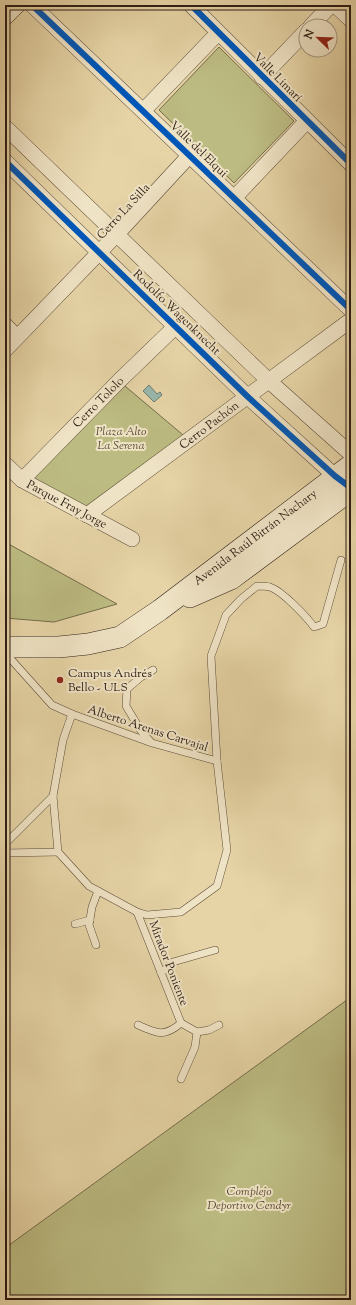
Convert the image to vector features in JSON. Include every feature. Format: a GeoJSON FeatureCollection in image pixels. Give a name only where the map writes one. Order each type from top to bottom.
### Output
{"type":"FeatureCollection","features":[{"type":"Feature","properties":{"kind":"main road","name":"Avenida Raúl Bitrán Nachary"},"geometry":{"type":"LineString","coordinates":[[6,653],[88,644],[120,637],[160,610],[343,471]]}},
{"type":"Feature","properties":{"kind":"main road","name":"Avenida Raúl Bitrán Nachary"},"geometry":{"type":"LineString","coordinates":[[160,610],[231,579],[351,490]]}},
{"type":"Feature","properties":{"kind":"street"},"geometry":{"type":"LineString","coordinates":[[5,18],[18,5]]}},
{"type":"Feature","properties":{"kind":"street","name":"Valle del Elqui"},"geometry":{"type":"LineString","coordinates":[[32,5],[351,310]]}},
{"type":"Feature","properties":{"kind":"street","name":"Valle Limarí"},"geometry":{"type":"LineString","coordinates":[[191,5],[351,164]]}},
{"type":"Feature","properties":{"kind":"street"},"geometry":{"type":"LineString","coordinates":[[319,18],[331,5]]}},
{"type":"Feature","properties":{"kind":"street"},"geometry":{"type":"LineString","coordinates":[[336,5],[351,20]]}},
{"type":"Feature","properties":{"kind":"street"},"geometry":{"type":"LineString","coordinates":[[143,111],[218,33]]}},
{"type":"Feature","properties":{"kind":"street"},"geometry":{"type":"LineString","coordinates":[[262,76],[298,39]]}},
{"type":"Feature","properties":{"kind":"street"},"geometry":{"type":"LineString","coordinates":[[234,198],[307,121]]}},
{"type":"Feature","properties":{"kind":"street","name":"Rodolfo Wagenknecht"},"geometry":{"type":"LineString","coordinates":[[5,127],[269,381],[351,454]]}},
{"type":"Feature","properties":{"kind":"street","name":"Cerro La Silla"},"geometry":{"type":"LineString","coordinates":[[5,350],[117,234],[189,156]]}},
{"type":"Feature","properties":{"kind":"street","name":"Rodolfo Wagenknecht"},"geometry":{"type":"LineString","coordinates":[[5,161],[248,396],[343,471]]}},
{"type":"Feature","properties":{"kind":"street","name":"Cerro Pachón"},"geometry":{"type":"LineString","coordinates":[[87,515],[351,320]]}},
{"type":"Feature","properties":{"kind":"street"},"geometry":{"type":"LineString","coordinates":[[5,325],[17,337]]}},
{"type":"Feature","properties":{"kind":"street","name":"Cerro Tololo"},"geometry":{"type":"LineString","coordinates":[[22,480],[119,381],[176,326]]}},
{"type":"Feature","properties":{"kind":"street","name":"Parque Fray Jorge"},"geometry":{"type":"LineString","coordinates":[[5,464],[22,480],[132,539]]}},
{"type":"Feature","properties":{"kind":"lane","name":"Alberto Arenas Carvajal"},"geometry":{"type":"LineString","coordinates":[[72,714],[63,740],[53,796],[58,852],[89,886],[137,912],[147,916],[182,912],[217,886],[227,850],[217,761],[211,656],[226,615],[241,599],[257,586],[271,587],[291,602],[314,627],[323,624],[341,560]]}},
{"type":"Feature","properties":{"kind":"lane","name":"Alberto Arenas Carvajal"},"geometry":{"type":"LineString","coordinates":[[6,653],[52,705],[72,714],[152,743],[217,761]]}},
{"type":"Feature","properties":{"kind":"lane"},"geometry":{"type":"LineString","coordinates":[[152,743],[141,731],[126,706],[128,689],[141,677],[153,670]]}},
{"type":"Feature","properties":{"kind":"lane"},"geometry":{"type":"LineString","coordinates":[[5,844],[53,796]]}},
{"type":"Feature","properties":{"kind":"lane"},"geometry":{"type":"LineString","coordinates":[[5,853],[58,852]]}},
{"type":"Feature","properties":{"kind":"lane"},"geometry":{"type":"LineString","coordinates":[[96,945],[89,925],[92,907],[98,890]]}},
{"type":"Feature","properties":{"kind":"lane","name":"Mirador Poniente"},"geometry":{"type":"LineString","coordinates":[[137,912],[181,1023]]}},
{"type":"Feature","properties":{"kind":"lane"},"geometry":{"type":"LineString","coordinates":[[75,924],[90,920]]}},
{"type":"Feature","properties":{"kind":"lane"},"geometry":{"type":"LineString","coordinates":[[161,973],[173,962],[215,950]]}},
{"type":"Feature","properties":{"kind":"lane"},"geometry":{"type":"LineString","coordinates":[[138,1025],[157,1034],[173,1030],[181,1023],[197,1032],[209,1030],[219,1025]]}},
{"type":"Feature","properties":{"kind":"lane"},"geometry":{"type":"LineString","coordinates":[[180,1079],[195,1047],[197,1032]]}},
{"type":"Feature","properties":{"kind":"green space"},"geometry":{"type":"Polygon","coordinates":[[[219,47],[294,121],[234,183],[159,110],[219,47]]]}},
{"type":"Feature","properties":{"kind":"green space","name":"Plaza Alto La Serena"},"geometry":{"type":"Polygon","coordinates":[[[119,381],[189,440],[87,515],[22,480],[119,381]]]}},
{"type":"Feature","properties":{"kind":"green space"},"geometry":{"type":"Polygon","coordinates":[[[5,542],[117,604],[54,622],[5,618],[5,542]]]}},
{"type":"Feature","properties":{"kind":"green space","name":"Complejo Deportivo Cendyr"},"geometry":{"type":"Polygon","coordinates":[[[351,997],[351,1300],[5,1300],[5,1248],[351,997]]]}},
{"type":"Feature","properties":{"kind":"water"},"geometry":{"type":"Polygon","coordinates":[[[149,385],[157,394],[160,392],[162,395],[154,402],[143,391],[149,385]]]}},
{"type":"Feature","properties":{"kind":"cycle path"},"geometry":{"type":"LineString","coordinates":[[32,5],[351,310]]}},
{"type":"Feature","properties":{"kind":"cycle path"},"geometry":{"type":"LineString","coordinates":[[191,5],[351,164]]}},
{"type":"Feature","properties":{"kind":"cycle path"},"geometry":{"type":"LineString","coordinates":[[5,161],[248,397],[335,476],[351,488]]}},
{"type":"Feature","properties":{"kind":"place","name":"Campus Andrés Bello - ULS"},"geometry":{"type":"Point","coordinates":[60,680]}}]}
